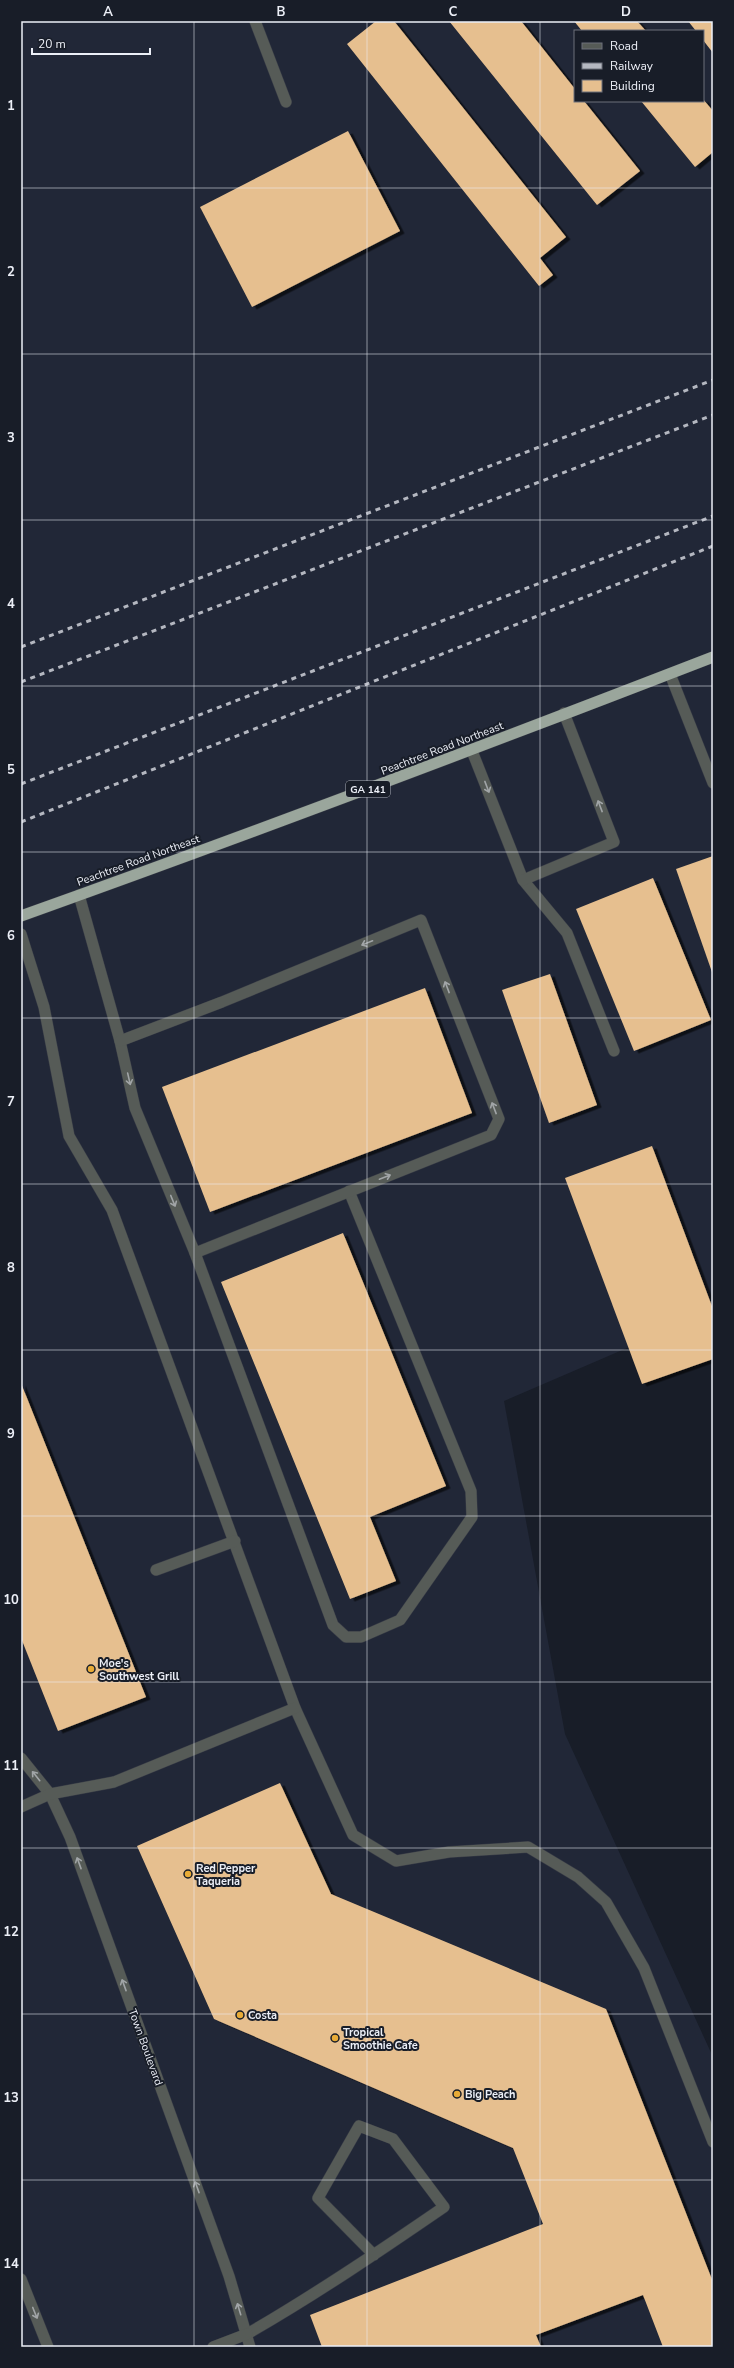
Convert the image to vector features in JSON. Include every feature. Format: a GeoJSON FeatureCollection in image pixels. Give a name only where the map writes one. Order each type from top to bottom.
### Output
{"type":"FeatureCollection","features":[{"type":"Feature","properties":{"kind":"highway","name":"Peachtree Road Northeast"},"geometry":{"type":"LineString","coordinates":[[21,916],[472,751],[564,713],[713,658]]}},
{"type":"Feature","properties":{"kind":"street"},"geometry":{"type":"LineString","coordinates":[[255,21],[286,102]]}},
{"type":"Feature","properties":{"kind":"street"},"geometry":{"type":"LineString","coordinates":[[670,674],[713,782]]}},
{"type":"Feature","properties":{"kind":"street"},"geometry":{"type":"LineString","coordinates":[[523,880],[614,842],[564,713]]}},
{"type":"Feature","properties":{"kind":"street"},"geometry":{"type":"LineString","coordinates":[[472,751],[523,880],[567,932],[614,1051]]}},
{"type":"Feature","properties":{"kind":"street"},"geometry":{"type":"LineString","coordinates":[[79,895],[120,1041],[135,1108],[195,1253],[333,1625],[346,1638],[361,1637],[400,1620],[472,1517],[471,1491],[349,1191]]}},
{"type":"Feature","properties":{"kind":"street"},"geometry":{"type":"LineString","coordinates":[[120,1041],[222,1002],[421,920],[499,1119],[491,1135],[195,1253]]}},
{"type":"Feature","properties":{"kind":"street"},"geometry":{"type":"LineString","coordinates":[[21,934],[44,1007],[69,1136],[112,1210],[235,1541],[295,1708],[352,1835],[396,1861],[449,1852],[528,1847],[578,1877],[606,1902],[644,1968],[713,2142]]}},
{"type":"Feature","properties":{"kind":"street"},"geometry":{"type":"LineString","coordinates":[[156,1570],[235,1541]]}},
{"type":"Feature","properties":{"kind":"street"},"geometry":{"type":"LineString","coordinates":[[21,1807],[50,1794],[114,1782],[295,1708]]}},
{"type":"Feature","properties":{"kind":"street","name":"Town Boulevard"},"geometry":{"type":"LineString","coordinates":[[21,1758],[50,1794],[80,1863],[229,2276],[250,2347]]}},
{"type":"Feature","properties":{"kind":"street"},"geometry":{"type":"LineString","coordinates":[[212,2347],[247,2334],[313,2296],[374,2255],[444,2207],[393,2139],[359,2126],[318,2198],[374,2255]]}},
{"type":"Feature","properties":{"kind":"street"},"geometry":{"type":"LineString","coordinates":[[21,2279],[48,2347]]}},
{"type":"Feature","properties":{"kind":"shaded area"},"geometry":{"type":"Polygon","coordinates":[[[21,21],[713,21],[713,1311],[504,1401],[565,1734],[713,2057],[713,2347],[21,2347],[21,21]]]}},
{"type":"Feature","properties":{"kind":"building"},"geometry":{"type":"Polygon","coordinates":[[[376,21],[394,21],[566,237],[540,258],[553,275],[539,286],[347,44],[376,21]]]}},
{"type":"Feature","properties":{"kind":"building"},"geometry":{"type":"Polygon","coordinates":[[[449,21],[521,21],[574,88],[574,102],[585,102],[640,171],[597,205],[449,21]]]}},
{"type":"Feature","properties":{"kind":"building"},"geometry":{"type":"Polygon","coordinates":[[[574,21],[637,21],[645,30],[581,30],[574,21]]]}},
{"type":"Feature","properties":{"kind":"building"},"geometry":{"type":"Polygon","coordinates":[[[688,21],[713,21],[713,53],[704,41],[704,30],[695,30],[688,21]]]}},
{"type":"Feature","properties":{"kind":"building"},"geometry":{"type":"Polygon","coordinates":[[[704,100],[713,111],[713,152],[695,167],[642,102],[704,102],[704,100]]]}},
{"type":"Feature","properties":{"kind":"building"},"geometry":{"type":"Polygon","coordinates":[[[348,131],[400,231],[252,307],[200,207],[348,131]]]}},
{"type":"Feature","properties":{"kind":"building"},"geometry":{"type":"Polygon","coordinates":[[[713,856],[713,975],[676,869],[713,856]]]}},
{"type":"Feature","properties":{"kind":"building"},"geometry":{"type":"Polygon","coordinates":[[[653,878],[711,1020],[634,1051],[576,909],[653,878]]]}},
{"type":"Feature","properties":{"kind":"building"},"geometry":{"type":"Polygon","coordinates":[[[550,974],[597,1105],[549,1123],[502,990],[550,974]]]}},
{"type":"Feature","properties":{"kind":"building"},"geometry":{"type":"Polygon","coordinates":[[[425,988],[472,1113],[210,1212],[162,1087],[425,988]]]}},
{"type":"Feature","properties":{"kind":"building"},"geometry":{"type":"Polygon","coordinates":[[[652,1146],[713,1309],[713,1359],[642,1384],[565,1178],[652,1146]]]}},
{"type":"Feature","properties":{"kind":"building"},"geometry":{"type":"Polygon","coordinates":[[[343,1233],[446,1486],[370,1517],[396,1581],[350,1599],[221,1282],[343,1233]]]}},
{"type":"Feature","properties":{"kind":"building"},"geometry":{"type":"Polygon","coordinates":[[[21,1383],[146,1697],[58,1731],[21,1638],[21,1383]]]}},
{"type":"Feature","properties":{"kind":"building"},"geometry":{"type":"Polygon","coordinates":[[[280,1783],[331,1894],[606,2009],[713,2282],[713,2347],[663,2347],[643,2295],[536,2335],[541,2347],[322,2347],[310,2315],[543,2224],[513,2148],[214,2019],[137,1846],[280,1783]]]}},
{"type":"Feature","properties":{"kind":"railway"},"geometry":{"type":"LineString","coordinates":[[21,647],[713,380]]}},
{"type":"Feature","properties":{"kind":"railway"},"geometry":{"type":"LineString","coordinates":[[21,682],[713,415]]}},
{"type":"Feature","properties":{"kind":"railway"},"geometry":{"type":"LineString","coordinates":[[21,784],[713,516]]}},
{"type":"Feature","properties":{"kind":"railway"},"geometry":{"type":"LineString","coordinates":[[21,822],[713,546]]}},
{"type":"Feature","properties":{"kind":"place","name":"Moe's Southwest Grill"},"geometry":{"type":"Point","coordinates":[91,1669]}},
{"type":"Feature","properties":{"kind":"place","name":"Red Pepper Taqueria"},"geometry":{"type":"Point","coordinates":[188,1874]}},
{"type":"Feature","properties":{"kind":"place","name":"Costa"},"geometry":{"type":"Point","coordinates":[240,2015]}},
{"type":"Feature","properties":{"kind":"place","name":"Tropical Smoothie Cafe"},"geometry":{"type":"Point","coordinates":[335,2038]}},
{"type":"Feature","properties":{"kind":"place","name":"Big Peach"},"geometry":{"type":"Point","coordinates":[457,2094]}}]}
